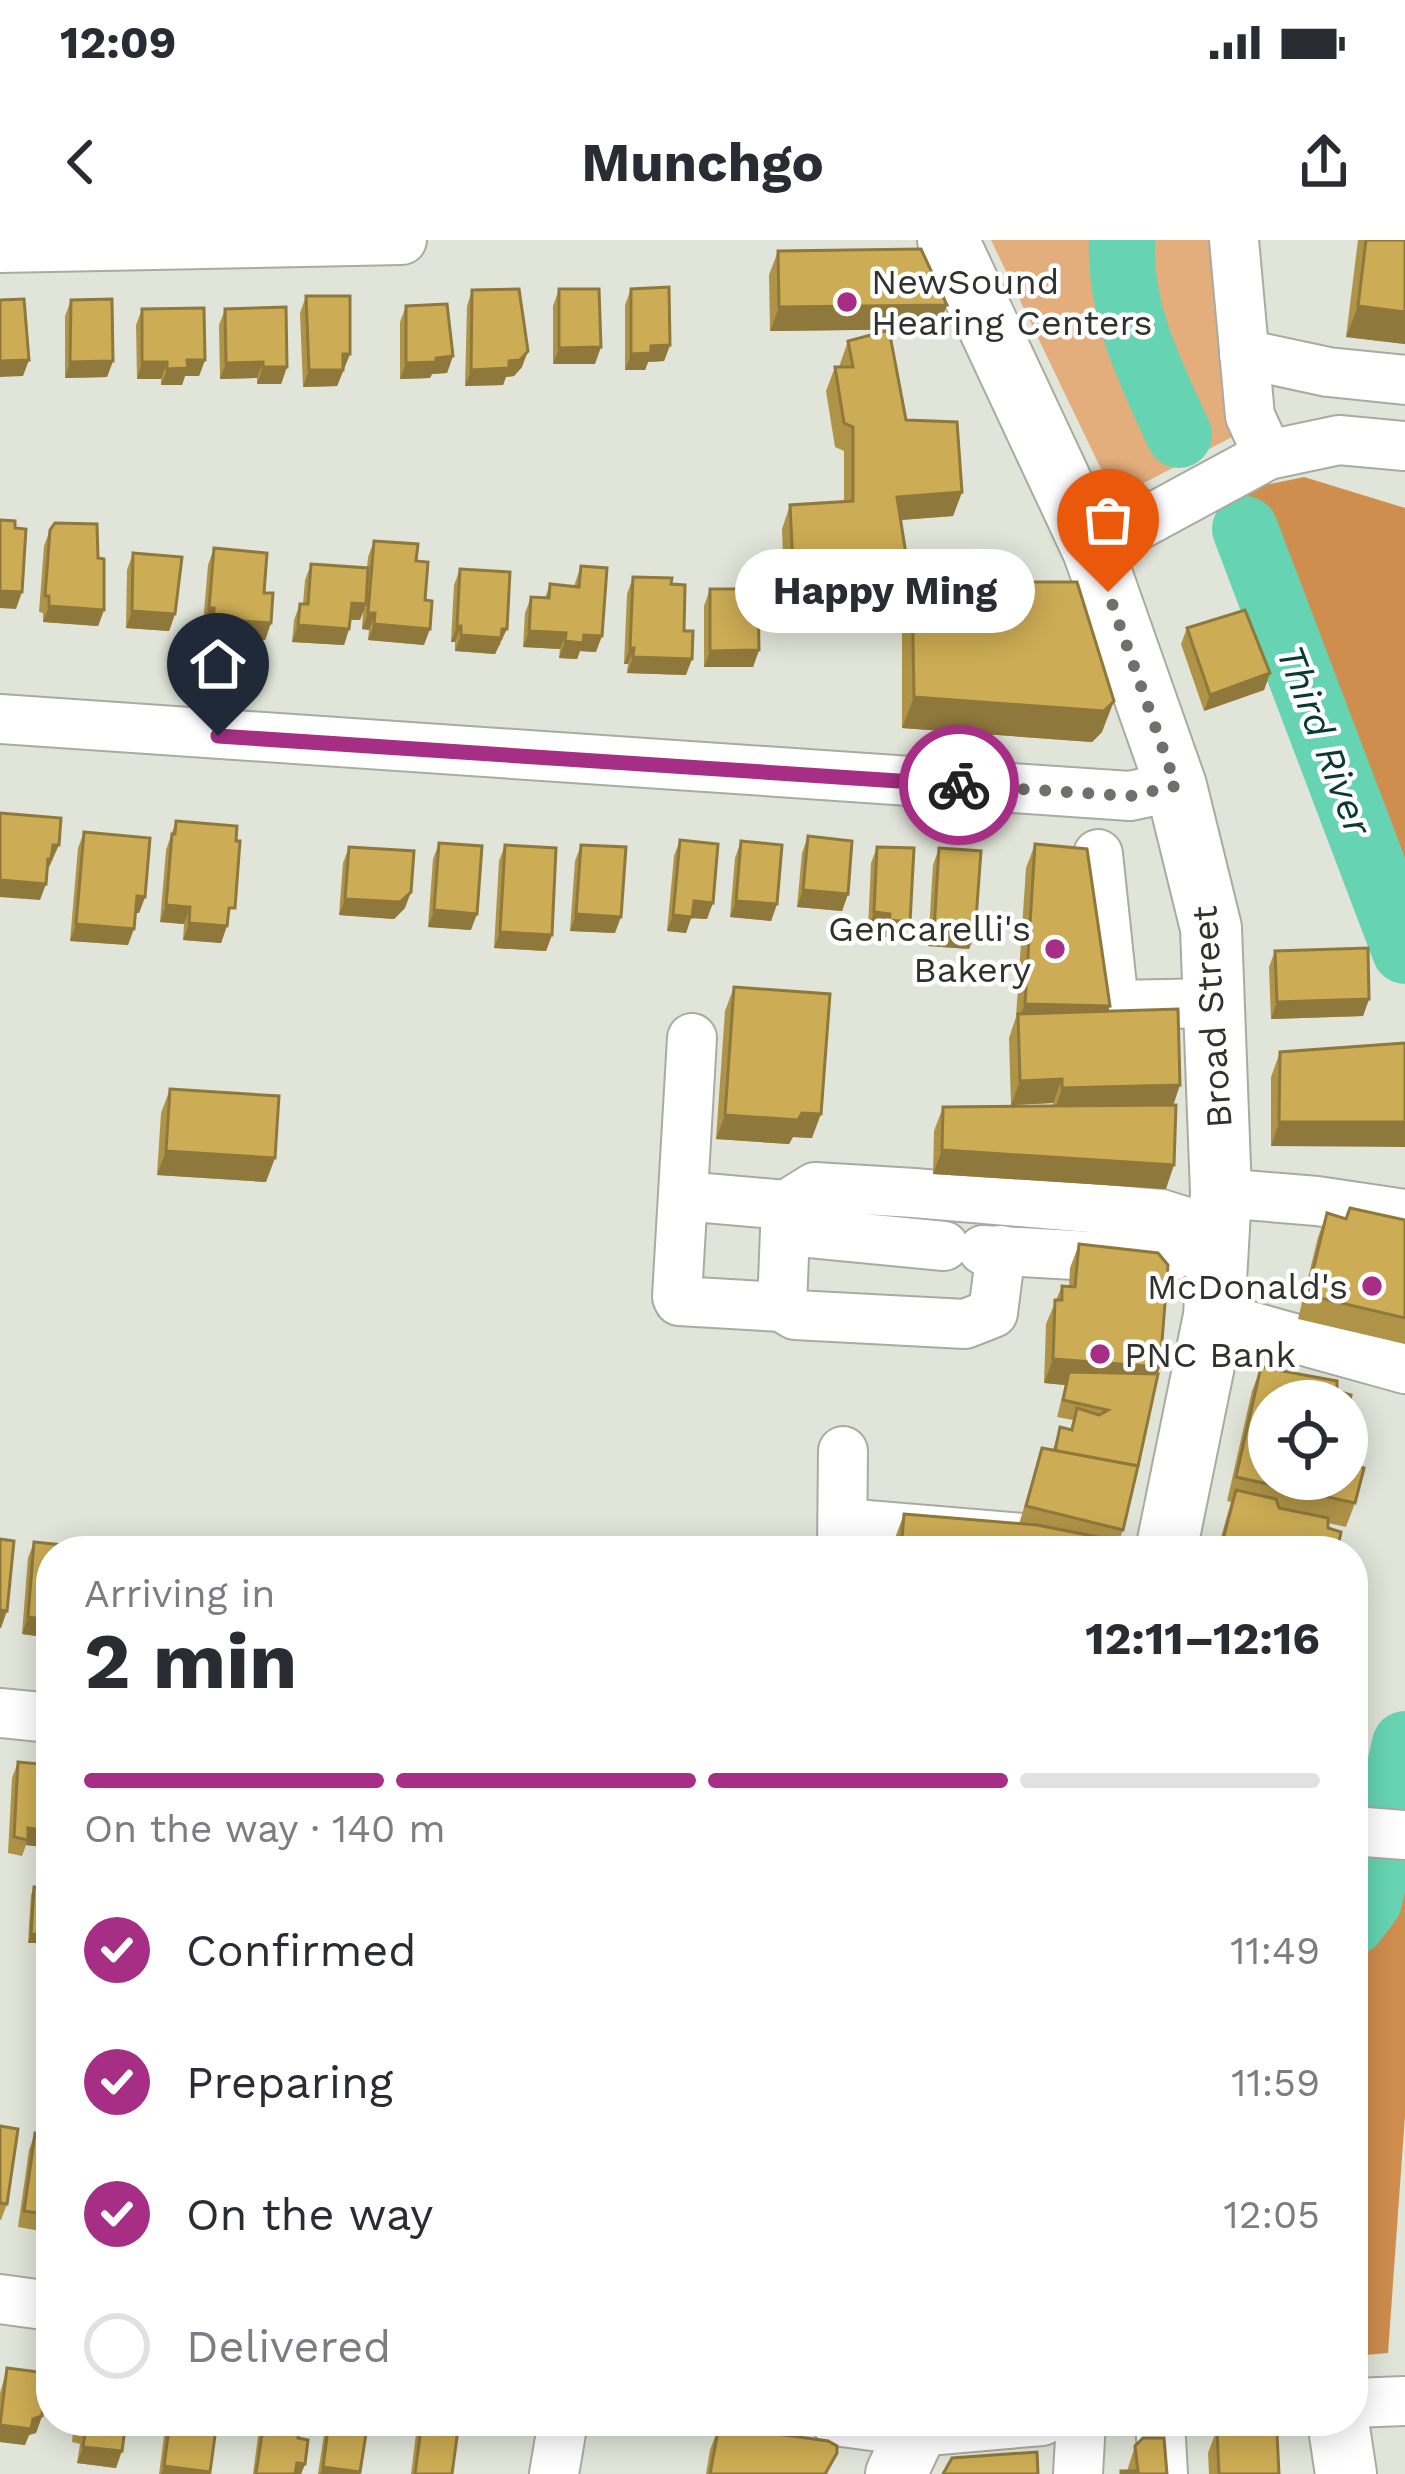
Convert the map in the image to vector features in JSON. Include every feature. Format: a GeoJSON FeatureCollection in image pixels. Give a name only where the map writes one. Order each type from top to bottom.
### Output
{"type":"FeatureCollection","features":[{"type":"Feature","properties":{"kind":"main road","name":"Broad Street"},"geometry":{"type":"LineString","coordinates":[[948,240],[1093,550],[1176,786],[1211,928],[1220,1212],[1214,1316],[1169,1536]]}},
{"type":"Feature","properties":{"kind":"main road"},"geometry":{"type":"LineString","coordinates":[[1346,2474],[1358,2436]]}},
{"type":"Feature","properties":{"kind":"street"},"geometry":{"type":"LineString","coordinates":[[0,248],[402,240]]}},
{"type":"Feature","properties":{"kind":"street"},"geometry":{"type":"LineString","coordinates":[[1234,240],[1250,416],[1268,455]]}},
{"type":"Feature","properties":{"kind":"street"},"geometry":{"type":"LineString","coordinates":[[1244,354],[1328,372],[1405,380]]}},
{"type":"Feature","properties":{"kind":"street"},"geometry":{"type":"LineString","coordinates":[[1093,550],[1268,455],[1340,440],[1405,446]]}},
{"type":"Feature","properties":{"kind":"street"},"geometry":{"type":"LineString","coordinates":[[0,719],[1130,796],[1176,786]]}},
{"type":"Feature","properties":{"kind":"street"},"geometry":{"type":"LineString","coordinates":[[1098,854],[1114,1004],[1214,1003]]}},
{"type":"Feature","properties":{"kind":"street"},"geometry":{"type":"LineString","coordinates":[[692,1037],[680,1301],[782,1307],[795,1315],[965,1324],[992,1313],[976,1249]]}},
{"type":"Feature","properties":{"kind":"street"},"geometry":{"type":"LineString","coordinates":[[683,1196],[786,1205],[815,1187],[1161,1214],[1317,1201],[1405,1214]]}},
{"type":"Feature","properties":{"kind":"street"},"geometry":{"type":"LineString","coordinates":[[786,1205],[810,1233],[1162,1260],[1220,1212]]}},
{"type":"Feature","properties":{"kind":"street"},"geometry":{"type":"LineString","coordinates":[[782,1307],[786,1205]]}},
{"type":"Feature","properties":{"kind":"street"},"geometry":{"type":"LineString","coordinates":[[1214,1316],[1405,1369]]}},
{"type":"Feature","properties":{"kind":"street"},"geometry":{"type":"LineString","coordinates":[[843,1451],[843,1536]]}},
{"type":"Feature","properties":{"kind":"street"},"geometry":{"type":"LineString","coordinates":[[0,1713],[36,1717]]}},
{"type":"Feature","properties":{"kind":"street"},"geometry":{"type":"LineString","coordinates":[[1368,1832],[1405,1835]]}},
{"type":"Feature","properties":{"kind":"street"},"geometry":{"type":"LineString","coordinates":[[0,2299],[36,2304]]}},
{"type":"Feature","properties":{"kind":"street"},"geometry":{"type":"LineString","coordinates":[[554,2474],[560,2436]]}},
{"type":"Feature","properties":{"kind":"street"},"geometry":{"type":"LineString","coordinates":[[911,2442],[948,2436]]}},
{"type":"Feature","properties":{"kind":"street"},"geometry":{"type":"LineString","coordinates":[[1078,2474],[1080,2436]]}},
{"type":"Feature","properties":{"kind":"street"},"geometry":{"type":"LineString","coordinates":[[1161,2436],[1163,2474]]}},
{"type":"Feature","properties":{"kind":"shaded area"},"geometry":{"type":"Polygon","coordinates":[[[991,240],[1219,240],[1238,434],[1115,498],[991,240]]]}},
{"type":"Feature","properties":{"kind":"shaded area"},"geometry":{"type":"Polygon","coordinates":[[[1304,477],[1405,508],[1405,974],[1238,562],[1246,489],[1304,477]]]}},
{"type":"Feature","properties":{"kind":"shaded area"},"geometry":{"type":"Polygon","coordinates":[[[1405,1719],[1405,1786],[1379,1784],[1405,1719]]]}},
{"type":"Feature","properties":{"kind":"shaded area"},"geometry":{"type":"Polygon","coordinates":[[[1368,1873],[1405,1877],[1405,2115],[1388,2353],[1368,2355],[1368,1873]]]}},
{"type":"Feature","properties":{"kind":"building"},"geometry":{"type":"Polygon","coordinates":[[[1366,240],[1405,240],[1405,312],[1358,306],[1366,240]]]}},
{"type":"Feature","properties":{"kind":"building"},"geometry":{"type":"Polygon","coordinates":[[[921,249],[947,305],[779,307],[778,251],[921,249]]]}},
{"type":"Feature","properties":{"kind":"building"},"geometry":{"type":"Polygon","coordinates":[[[669,287],[670,345],[631,354],[631,289],[669,287]]]}},
{"type":"Feature","properties":{"kind":"building"},"geometry":{"type":"Polygon","coordinates":[[[519,289],[528,351],[520,360],[509,361],[509,368],[471,370],[472,290],[519,289]]]}},
{"type":"Feature","properties":{"kind":"building"},"geometry":{"type":"Polygon","coordinates":[[[559,289],[599,289],[601,347],[559,348],[559,289]]]}},
{"type":"Feature","properties":{"kind":"building"},"geometry":{"type":"Polygon","coordinates":[[[306,296],[350,296],[350,354],[343,354],[343,370],[309,370],[306,296]]]}},
{"type":"Feature","properties":{"kind":"building"},"geometry":{"type":"Polygon","coordinates":[[[24,299],[29,360],[0,361],[0,300],[24,299]]]}},
{"type":"Feature","properties":{"kind":"building"},"geometry":{"type":"Polygon","coordinates":[[[112,299],[113,361],[70,362],[71,300],[112,299]]]}},
{"type":"Feature","properties":{"kind":"building"},"geometry":{"type":"Polygon","coordinates":[[[447,304],[453,356],[406,363],[406,306],[447,304]]]}},
{"type":"Feature","properties":{"kind":"building"},"geometry":{"type":"Polygon","coordinates":[[[286,307],[287,367],[226,363],[225,309],[286,307]]]}},
{"type":"Feature","properties":{"kind":"building"},"geometry":{"type":"Polygon","coordinates":[[[204,308],[205,360],[187,360],[188,368],[167,369],[167,362],[142,362],[142,309],[204,308]]]}},
{"type":"Feature","properties":{"kind":"building"},"geometry":{"type":"Polygon","coordinates":[[[889,330],[906,420],[957,422],[962,492],[897,497],[911,586],[794,587],[790,505],[853,501],[853,427],[844,423],[835,367],[853,367],[848,341],[889,330]]]}},
{"type":"Feature","properties":{"kind":"building"},"geometry":{"type":"Polygon","coordinates":[[[0,520],[15,521],[15,528],[26,529],[22,592],[0,591],[0,520]]]}},
{"type":"Feature","properties":{"kind":"building"},"geometry":{"type":"Polygon","coordinates":[[[55,523],[97,524],[98,558],[104,559],[104,610],[49,606],[49,596],[45,596],[50,530],[55,523]]]}},
{"type":"Feature","properties":{"kind":"building"},"geometry":{"type":"Polygon","coordinates":[[[374,541],[418,544],[416,561],[428,562],[425,600],[432,601],[430,629],[374,624],[375,613],[368,613],[374,541]]]}},
{"type":"Feature","properties":{"kind":"building"},"geometry":{"type":"Polygon","coordinates":[[[214,548],[267,553],[264,593],[273,593],[271,623],[214,619],[214,608],[209,608],[214,548]]]}},
{"type":"Feature","properties":{"kind":"building"},"geometry":{"type":"Polygon","coordinates":[[[133,553],[182,557],[175,614],[132,611],[133,553]]]}},
{"type":"Feature","properties":{"kind":"building"},"geometry":{"type":"Polygon","coordinates":[[[311,564],[368,568],[366,604],[352,603],[349,629],[298,625],[300,604],[308,604],[311,564]]]}},
{"type":"Feature","properties":{"kind":"building"},"geometry":{"type":"Polygon","coordinates":[[[581,566],[607,568],[602,636],[584,635],[583,643],[565,641],[566,633],[529,631],[531,597],[549,598],[550,584],[579,587],[581,566]]]}},
{"type":"Feature","properties":{"kind":"building"},"geometry":{"type":"Polygon","coordinates":[[[460,569],[510,572],[507,629],[502,629],[501,638],[461,635],[461,626],[457,626],[460,569]]]}},
{"type":"Feature","properties":{"kind":"building"},"geometry":{"type":"Polygon","coordinates":[[[633,577],[672,578],[671,584],[685,585],[684,631],[693,631],[692,659],[633,657],[633,577]]]}},
{"type":"Feature","properties":{"kind":"building"},"geometry":{"type":"Polygon","coordinates":[[[912,582],[1077,582],[1114,701],[1104,711],[914,697],[912,582]]]}},
{"type":"Feature","properties":{"kind":"building"},"geometry":{"type":"Polygon","coordinates":[[[710,589],[758,589],[759,650],[710,651],[710,589]]]}},
{"type":"Feature","properties":{"kind":"building"},"geometry":{"type":"Polygon","coordinates":[[[1245,610],[1270,673],[1210,695],[1187,628],[1245,610]]]}},
{"type":"Feature","properties":{"kind":"building"},"geometry":{"type":"Polygon","coordinates":[[[0,813],[61,818],[59,845],[53,845],[48,859],[46,884],[0,880],[0,813]]]}},
{"type":"Feature","properties":{"kind":"building"},"geometry":{"type":"Polygon","coordinates":[[[176,821],[237,826],[235,908],[229,908],[227,926],[189,923],[190,907],[166,905],[176,821]]]}},
{"type":"Feature","properties":{"kind":"building"},"geometry":{"type":"Polygon","coordinates":[[[84,832],[150,838],[145,897],[137,896],[134,929],[76,924],[84,832]]]}},
{"type":"Feature","properties":{"kind":"building"},"geometry":{"type":"Polygon","coordinates":[[[808,836],[852,841],[848,894],[803,890],[808,836]]]}},
{"type":"Feature","properties":{"kind":"building"},"geometry":{"type":"Polygon","coordinates":[[[680,840],[718,844],[713,903],[694,901],[692,917],[673,915],[680,840]]]}},
{"type":"Feature","properties":{"kind":"building"},"geometry":{"type":"Polygon","coordinates":[[[741,841],[782,845],[777,904],[736,901],[741,841]]]}},
{"type":"Feature","properties":{"kind":"building"},"geometry":{"type":"Polygon","coordinates":[[[439,843],[482,846],[477,914],[434,910],[439,843]]]}},
{"type":"Feature","properties":{"kind":"building","name":"Gencarelli's Bakery"},"geometry":{"type":"Polygon","coordinates":[[[1035,844],[1087,849],[1110,1006],[1025,1004],[1035,844]]]}},
{"type":"Feature","properties":{"kind":"building"},"geometry":{"type":"Polygon","coordinates":[[[505,845],[556,848],[552,935],[500,932],[505,845]]]}},
{"type":"Feature","properties":{"kind":"building"},"geometry":{"type":"Polygon","coordinates":[[[581,845],[626,847],[621,917],[576,914],[581,845]]]}},
{"type":"Feature","properties":{"kind":"building"},"geometry":{"type":"Polygon","coordinates":[[[349,847],[414,851],[411,892],[400,902],[345,899],[349,847]]]}},
{"type":"Feature","properties":{"kind":"building"},"geometry":{"type":"Polygon","coordinates":[[[877,847],[914,848],[910,922],[889,920],[890,914],[874,912],[877,847]]]}},
{"type":"Feature","properties":{"kind":"building"},"geometry":{"type":"Polygon","coordinates":[[[939,848],[981,851],[975,933],[934,930],[939,848]]]}},
{"type":"Feature","properties":{"kind":"building"},"geometry":{"type":"Polygon","coordinates":[[[1368,948],[1369,999],[1277,1002],[1275,951],[1368,948]]]}},
{"type":"Feature","properties":{"kind":"building"},"geometry":{"type":"Polygon","coordinates":[[[734,987],[830,994],[821,1114],[802,1113],[798,1120],[725,1115],[734,987]]]}},
{"type":"Feature","properties":{"kind":"building"},"geometry":{"type":"Polygon","coordinates":[[[1178,1009],[1180,1085],[1062,1088],[1062,1079],[1020,1081],[1018,1014],[1178,1009]]]}},
{"type":"Feature","properties":{"kind":"building"},"geometry":{"type":"Polygon","coordinates":[[[1405,1043],[1405,1122],[1279,1122],[1280,1052],[1405,1043]]]}},
{"type":"Feature","properties":{"kind":"building"},"geometry":{"type":"Polygon","coordinates":[[[170,1089],[279,1096],[275,1158],[166,1151],[170,1089]]]}},
{"type":"Feature","properties":{"kind":"building"},"geometry":{"type":"Polygon","coordinates":[[[1176,1105],[1174,1165],[942,1150],[943,1107],[1176,1105]]]}},
{"type":"Feature","properties":{"kind":"building"},"geometry":{"type":"Polygon","coordinates":[[[1350,1208],[1405,1220],[1405,1318],[1307,1295],[1327,1213],[1346,1219],[1350,1208]]]}},
{"type":"Feature","properties":{"kind":"building","name":"PNC Bank"},"geometry":{"type":"Polygon","coordinates":[[[1079,1244],[1158,1253],[1168,1265],[1160,1367],[1053,1359],[1055,1300],[1062,1300],[1062,1286],[1075,1287],[1079,1244]]]}},
{"type":"Feature","properties":{"kind":"building"},"geometry":{"type":"Polygon","coordinates":[[[1261,1367],[1332,1380],[1258,1380],[1261,1367]]]}},
{"type":"Feature","properties":{"kind":"building"},"geometry":{"type":"Polygon","coordinates":[[[1069,1372],[1158,1374],[1138,1466],[1055,1451],[1060,1427],[1072,1430],[1077,1408],[1099,1415],[1108,1410],[1063,1400],[1069,1372]]]}},
{"type":"Feature","properties":{"kind":"building"},"geometry":{"type":"Polygon","coordinates":[[[1248,1424],[1248,1480],[1236,1477],[1248,1424]]]}},
{"type":"Feature","properties":{"kind":"building"},"geometry":{"type":"Polygon","coordinates":[[[1042,1448],[1138,1466],[1123,1530],[1026,1506],[1042,1448]]]}},
{"type":"Feature","properties":{"kind":"building"},"geometry":{"type":"Polygon","coordinates":[[[1236,1490],[1248,1493],[1248,1500],[1276,1500],[1279,1508],[1328,1518],[1328,1528],[1341,1532],[1340,1536],[1224,1536],[1236,1490]]]}},
{"type":"Feature","properties":{"kind":"building"},"geometry":{"type":"Polygon","coordinates":[[[904,1514],[1037,1525],[1093,1536],[902,1536],[904,1514]]]}},
{"type":"Feature","properties":{"kind":"building"},"geometry":{"type":"Polygon","coordinates":[[[0,1539],[14,1541],[7,1611],[0,1610],[0,1539]]]}},
{"type":"Feature","properties":{"kind":"building"},"geometry":{"type":"Polygon","coordinates":[[[34,1542],[36,1618],[28,1617],[34,1542]]]}},
{"type":"Feature","properties":{"kind":"building"},"geometry":{"type":"Polygon","coordinates":[[[18,1762],[36,1764],[36,1829],[28,1828],[28,1840],[14,1837],[18,1762]]]}},
{"type":"Feature","properties":{"kind":"building"},"geometry":{"type":"Polygon","coordinates":[[[34,1887],[36,1934],[31,1934],[34,1887]]]}},
{"type":"Feature","properties":{"kind":"building"},"geometry":{"type":"Polygon","coordinates":[[[0,2126],[18,2129],[7,2204],[0,2203],[0,2126]]]}},
{"type":"Feature","properties":{"kind":"building"},"geometry":{"type":"Polygon","coordinates":[[[35,2133],[36,2213],[24,2211],[35,2133]]]}},
{"type":"Feature","properties":{"kind":"building"},"geometry":{"type":"Polygon","coordinates":[[[7,2368],[36,2372],[36,2418],[31,2429],[0,2425],[7,2368]]]}},
{"type":"Feature","properties":{"kind":"building"},"geometry":{"type":"Polygon","coordinates":[[[85,2436],[124,2436],[122,2451],[83,2447],[85,2436]]]}},
{"type":"Feature","properties":{"kind":"building"},"geometry":{"type":"Polygon","coordinates":[[[168,2436],[215,2436],[210,2472],[164,2466],[168,2436]]]}},
{"type":"Feature","properties":{"kind":"building"},"geometry":{"type":"Polygon","coordinates":[[[262,2436],[308,2440],[305,2464],[297,2463],[295,2474],[256,2474],[262,2436]]]}},
{"type":"Feature","properties":{"kind":"building"},"geometry":{"type":"Polygon","coordinates":[[[327,2436],[366,2436],[360,2472],[323,2467],[327,2436]]]}},
{"type":"Feature","properties":{"kind":"building"},"geometry":{"type":"Polygon","coordinates":[[[420,2436],[457,2436],[452,2474],[415,2474],[420,2436]]]}},
{"type":"Feature","properties":{"kind":"building"},"geometry":{"type":"Polygon","coordinates":[[[717,2436],[792,2436],[837,2446],[825,2474],[710,2474],[717,2436]]]}},
{"type":"Feature","properties":{"kind":"building"},"geometry":{"type":"Polygon","coordinates":[[[1217,2436],[1277,2436],[1279,2474],[1219,2474],[1217,2436]]]}},
{"type":"Feature","properties":{"kind":"building"},"geometry":{"type":"Polygon","coordinates":[[[1143,2438],[1164,2438],[1167,2474],[1121,2474],[1138,2471],[1135,2446],[1143,2438]]]}},
{"type":"Feature","properties":{"kind":"building"},"geometry":{"type":"Polygon","coordinates":[[[1037,2452],[1038,2474],[943,2474],[952,2458],[1037,2452]]]}},
{"type":"Feature","properties":{"kind":"waterway","name":"Third River"},"geometry":{"type":"LineString","coordinates":[[1122,240],[1131,316],[1179,435]]}},
{"type":"Feature","properties":{"kind":"waterway","name":"Third River"},"geometry":{"type":"LineString","coordinates":[[1245,529],[1405,951]]}},
{"type":"Feature","properties":{"kind":"waterway","name":"Third River"},"geometry":{"type":"LineString","coordinates":[[1368,1902],[1405,1744]]}},
{"type":"Feature","properties":{"kind":"way so far"},"geometry":{"type":"LineString","coordinates":[[959,785],[1130,796],[1176,786],[1108,592]]}},
{"type":"Feature","properties":{"kind":"place","name":"NewSound Hearing Centers"},"geometry":{"type":"Point","coordinates":[847,302]}},
{"type":"Feature","properties":{"kind":"place","name":"Happy Ming"},"geometry":{"type":"Point","coordinates":[1108,592]}},
{"type":"Feature","properties":{"kind":"place","name":"Gencarelli's Bakery"},"geometry":{"type":"Point","coordinates":[1055,949]}},
{"type":"Feature","properties":{"kind":"place","name":"McDonald's"},"geometry":{"type":"Point","coordinates":[1372,1286]}},
{"type":"Feature","properties":{"kind":"place","name":"PNC Bank"},"geometry":{"type":"Point","coordinates":[1100,1354]}},
{"type":"Feature","properties":{"kind":"route"},"geometry":{"type":"LineString","coordinates":[[218,736],[959,785]]}}]}
